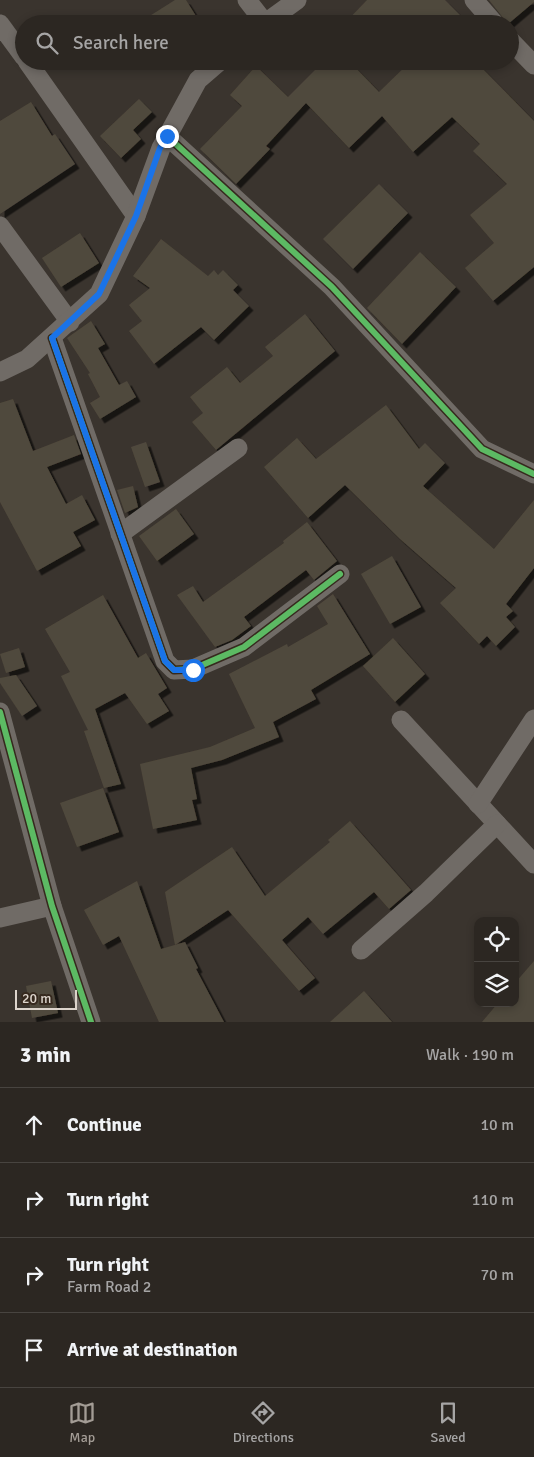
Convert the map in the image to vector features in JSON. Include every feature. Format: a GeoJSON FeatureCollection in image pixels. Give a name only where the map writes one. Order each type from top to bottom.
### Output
{"type":"FeatureCollection","features":[{"type":"Feature","properties":{"kind":"street"},"geometry":{"type":"LineString","coordinates":[[247,0],[259,15]]}},
{"type":"Feature","properties":{"kind":"street"},"geometry":{"type":"LineString","coordinates":[[276,15],[297,0]]}},
{"type":"Feature","properties":{"kind":"street"},"geometry":{"type":"LineString","coordinates":[[474,0],[487,15]]}},
{"type":"Feature","properties":{"kind":"street"},"geometry":{"type":"LineString","coordinates":[[0,24],[15,45]]}},
{"type":"Feature","properties":{"kind":"street"},"geometry":{"type":"LineString","coordinates":[[519,50],[534,66]]}},
{"type":"Feature","properties":{"kind":"street"},"geometry":{"type":"LineString","coordinates":[[32,70],[136,216]]}},
{"type":"Feature","properties":{"kind":"street"},"geometry":{"type":"LineString","coordinates":[[0,372],[27,359],[99,294],[136,216],[160,148],[198,80],[210,70]]}},
{"type":"Feature","properties":{"kind":"street"},"geometry":{"type":"LineString","coordinates":[[167,136],[332,288],[482,449],[534,474]]}},
{"type":"Feature","properties":{"kind":"street"},"geometry":{"type":"LineString","coordinates":[[0,226],[70,322]]}},
{"type":"Feature","properties":{"kind":"street"},"geometry":{"type":"LineString","coordinates":[[52,338],[165,661],[174,670],[193,670],[244,647],[340,574]]}},
{"type":"Feature","properties":{"kind":"street"},"geometry":{"type":"LineString","coordinates":[[120,534],[238,448]]}},
{"type":"Feature","properties":{"kind":"street"},"geometry":{"type":"LineString","coordinates":[[0,712],[52,906],[91,1022]]}},
{"type":"Feature","properties":{"kind":"street"},"geometry":{"type":"LineString","coordinates":[[478,804],[534,719]]}},
{"type":"Feature","properties":{"kind":"street"},"geometry":{"type":"LineString","coordinates":[[401,720],[534,864]]}},
{"type":"Feature","properties":{"kind":"street"},"geometry":{"type":"LineString","coordinates":[[361,950],[426,893],[497,824]]}},
{"type":"Feature","properties":{"kind":"street"},"geometry":{"type":"LineString","coordinates":[[0,918],[52,906]]}},
{"type":"Feature","properties":{"kind":"building"},"geometry":{"type":"Polygon","coordinates":[[[175,0],[186,0],[195,15],[151,15],[175,0]]]}},
{"type":"Feature","properties":{"kind":"building"},"geometry":{"type":"Polygon","coordinates":[[[367,0],[445,0],[460,15],[353,15],[367,0]]]}},
{"type":"Feature","properties":{"kind":"building"},"geometry":{"type":"Polygon","coordinates":[[[489,0],[534,0],[519,15],[501,15],[489,0]]]}},
{"type":"Feature","properties":{"kind":"building"},"geometry":{"type":"Polygon","coordinates":[[[252,70],[260,70],[288,97],[315,70],[358,70],[379,92],[402,70],[484,70],[534,121],[534,267],[493,301],[465,268],[494,243],[470,215],[507,184],[473,151],[480,144],[452,117],[413,152],[382,116],[349,148],[306,103],[266,146],[270,149],[236,184],[200,149],[242,106],[230,95],[252,70]]]}},
{"type":"Feature","properties":{"kind":"building"},"geometry":{"type":"Polygon","coordinates":[[[139,99],[152,112],[133,130],[141,139],[121,158],[100,136],[139,99]]]}},
{"type":"Feature","properties":{"kind":"building"},"geometry":{"type":"Polygon","coordinates":[[[31,102],[52,136],[55,134],[75,164],[0,214],[0,121],[31,102]]]}},
{"type":"Feature","properties":{"kind":"building"},"geometry":{"type":"Polygon","coordinates":[[[379,184],[408,213],[353,269],[323,239],[379,184]]]}},
{"type":"Feature","properties":{"kind":"building"},"geometry":{"type":"Polygon","coordinates":[[[80,233],[99,263],[61,287],[42,258],[80,233]]]}},
{"type":"Feature","properties":{"kind":"building"},"geometry":{"type":"Polygon","coordinates":[[[161,239],[208,276],[214,270],[218,275],[223,270],[238,285],[233,290],[249,306],[214,340],[201,327],[154,364],[129,331],[142,321],[129,305],[150,288],[133,276],[161,239]]]}},
{"type":"Feature","properties":{"kind":"building"},"geometry":{"type":"Polygon","coordinates":[[[420,252],[456,287],[402,344],[367,308],[420,252]]]}},
{"type":"Feature","properties":{"kind":"building"},"geometry":{"type":"Polygon","coordinates":[[[305,314],[335,351],[216,450],[192,422],[203,413],[190,397],[227,367],[240,383],[273,356],[265,347],[305,314]]]}},
{"type":"Feature","properties":{"kind":"building"},"geometry":{"type":"Polygon","coordinates":[[[91,321],[105,344],[98,348],[119,385],[127,381],[136,397],[100,419],[90,403],[100,397],[88,374],[90,373],[67,338],[91,321]]]}},
{"type":"Feature","properties":{"kind":"building"},"geometry":{"type":"Polygon","coordinates":[[[13,399],[33,451],[74,435],[81,454],[47,467],[66,504],[82,495],[95,520],[73,532],[81,546],[37,571],[0,502],[0,403],[13,399]]]}},
{"type":"Feature","properties":{"kind":"building"},"geometry":{"type":"Polygon","coordinates":[[[386,405],[419,449],[425,443],[445,463],[423,486],[494,549],[534,500],[534,568],[506,604],[513,611],[506,617],[515,627],[496,646],[487,636],[479,644],[440,603],[456,588],[400,539],[345,485],[308,518],[264,467],[297,438],[316,459],[386,405]]]}},
{"type":"Feature","properties":{"kind":"building"},"geometry":{"type":"Polygon","coordinates":[[[146,442],[160,482],[145,487],[131,447],[146,442]]]}},
{"type":"Feature","properties":{"kind":"building"},"geometry":{"type":"Polygon","coordinates":[[[133,486],[138,507],[125,513],[117,490],[133,486]]]}},
{"type":"Feature","properties":{"kind":"building"},"geometry":{"type":"Polygon","coordinates":[[[176,509],[194,534],[157,561],[139,536],[176,509]]]}},
{"type":"Feature","properties":{"kind":"building"},"geometry":{"type":"Polygon","coordinates":[[[307,522],[337,561],[314,580],[306,570],[244,617],[251,626],[232,640],[215,647],[177,595],[193,586],[203,602],[284,543],[283,541],[307,522]]]}},
{"type":"Feature","properties":{"kind":"building"},"geometry":{"type":"Polygon","coordinates":[[[392,556],[421,607],[390,624],[361,574],[392,556]]]}},
{"type":"Feature","properties":{"kind":"building"},"geometry":{"type":"Polygon","coordinates":[[[333,594],[370,654],[311,690],[316,699],[273,722],[279,737],[222,760],[191,768],[197,799],[192,800],[197,820],[153,829],[140,764],[210,747],[255,728],[229,674],[287,644],[288,647],[328,624],[317,606],[333,594]]]}},
{"type":"Feature","properties":{"kind":"building"},"geometry":{"type":"Polygon","coordinates":[[[103,595],[138,658],[146,653],[167,688],[158,694],[169,711],[147,724],[125,693],[95,709],[121,784],[104,788],[84,731],[88,730],[61,676],[70,672],[45,629],[103,595]]]}},
{"type":"Feature","properties":{"kind":"building"},"geometry":{"type":"Polygon","coordinates":[[[393,638],[425,674],[395,702],[363,666],[393,638]]]}},
{"type":"Feature","properties":{"kind":"building"},"geometry":{"type":"Polygon","coordinates":[[[19,648],[25,667],[6,673],[0,654],[19,648]]]}},
{"type":"Feature","properties":{"kind":"building"},"geometry":{"type":"Polygon","coordinates":[[[16,675],[37,706],[22,716],[0,683],[0,678],[16,675]]]}},
{"type":"Feature","properties":{"kind":"building"},"geometry":{"type":"Polygon","coordinates":[[[103,788],[119,832],[77,847],[60,803],[103,788]]]}},
{"type":"Feature","properties":{"kind":"building"},"geometry":{"type":"Polygon","coordinates":[[[350,821],[411,890],[389,909],[374,892],[323,934],[308,917],[282,940],[315,978],[299,991],[228,910],[175,945],[165,892],[232,847],[265,896],[330,842],[328,840],[350,821]]]}},
{"type":"Feature","properties":{"kind":"building"},"geometry":{"type":"Polygon","coordinates":[[[137,881],[161,949],[185,942],[198,968],[196,969],[224,1022],[159,1022],[119,936],[103,945],[84,910],[137,881]]]}},
{"type":"Feature","properties":{"kind":"building"},"geometry":{"type":"Polygon","coordinates":[[[534,961],[534,1022],[482,1022],[495,1007],[519,1007],[519,978],[534,961]]]}},
{"type":"Feature","properties":{"kind":"building"},"geometry":{"type":"Polygon","coordinates":[[[51,981],[58,1013],[32,1018],[26,986],[51,981]]]}},
{"type":"Feature","properties":{"kind":"building"},"geometry":{"type":"Polygon","coordinates":[[[364,991],[392,1022],[330,1022],[364,991]]]}},
{"type":"Feature","properties":{"kind":"cycle path"},"geometry":{"type":"LineString","coordinates":[[167,136],[332,287],[482,449],[534,474]]}},
{"type":"Feature","properties":{"kind":"cycle path"},"geometry":{"type":"LineString","coordinates":[[52,338],[165,661],[174,670],[193,669],[244,647],[340,574]]}},
{"type":"Feature","properties":{"kind":"cycle path"},"geometry":{"type":"LineString","coordinates":[[0,712],[52,906],[91,1022]]}},
{"type":"Feature","properties":{"kind":"route"},"geometry":{"type":"LineString","coordinates":[[167,136],[160,148],[136,216],[99,294],[52,338],[165,661],[174,670],[193,670]]}}]}
